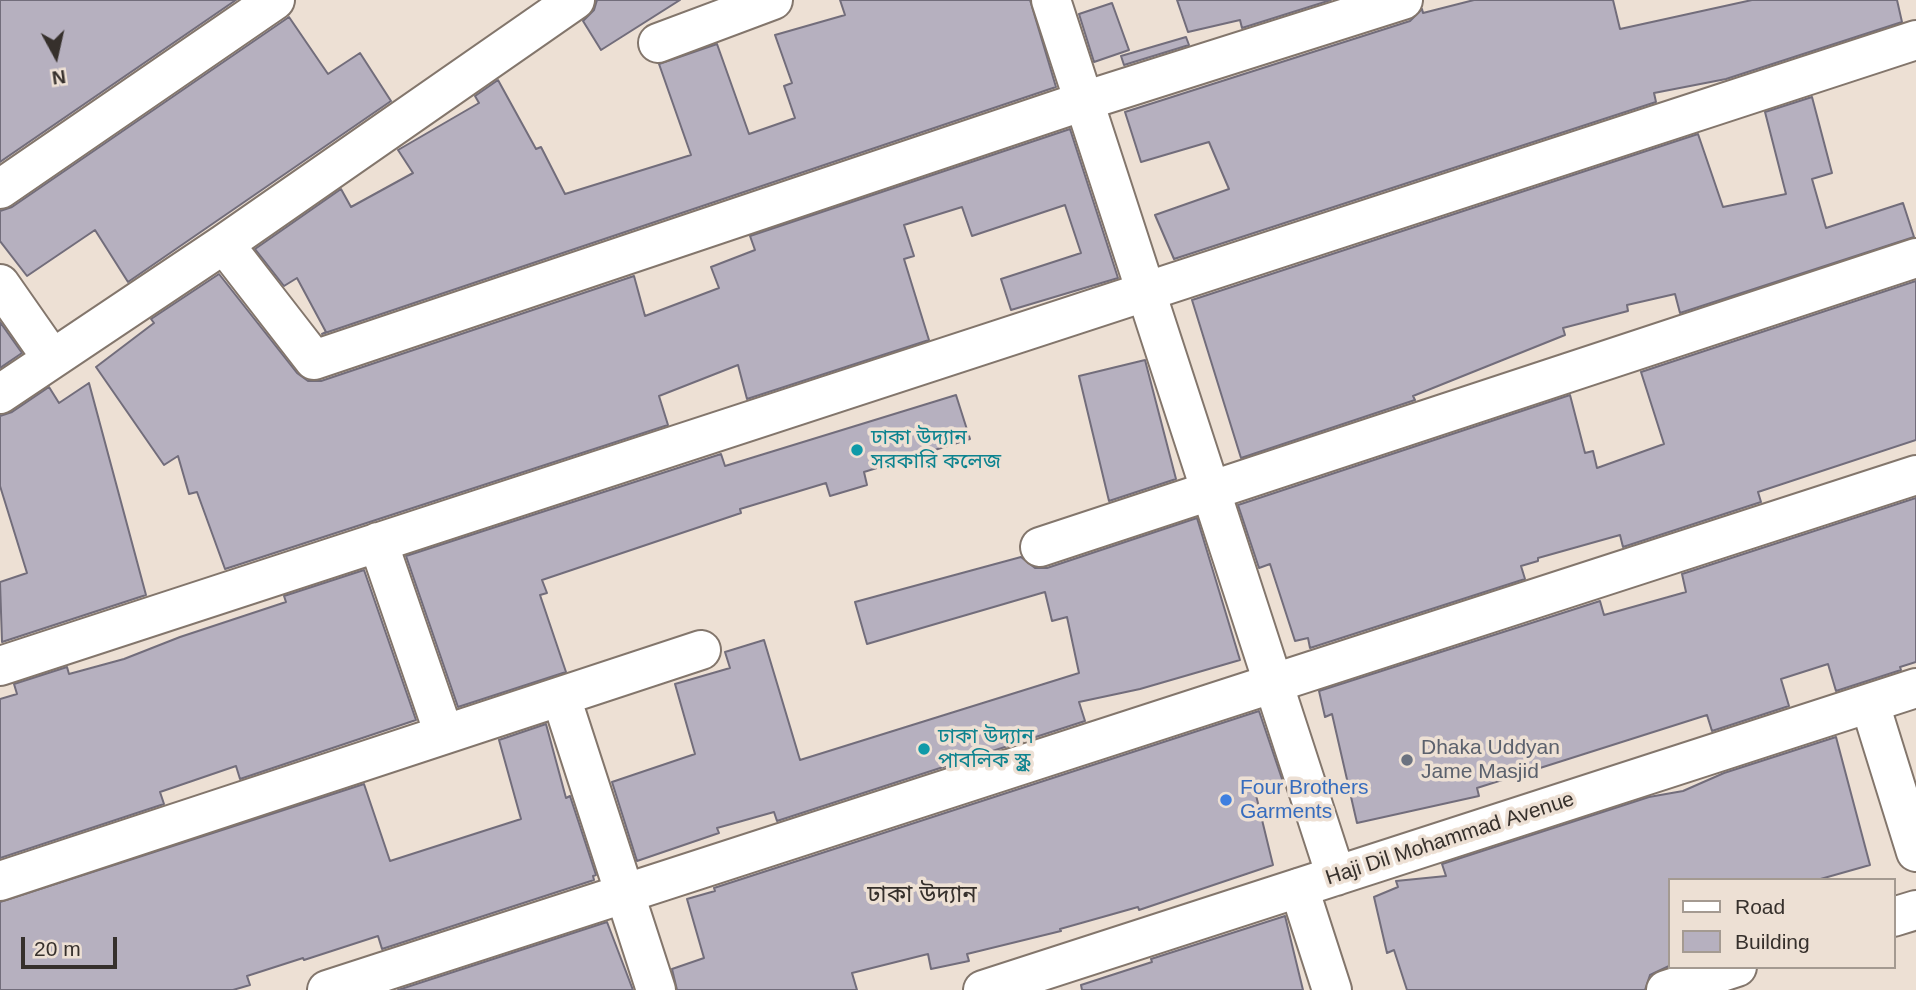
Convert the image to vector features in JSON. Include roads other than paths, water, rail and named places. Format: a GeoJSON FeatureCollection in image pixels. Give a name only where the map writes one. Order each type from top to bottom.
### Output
{"type":"FeatureCollection","features":[{"type":"Feature","properties":{"kind":"street"},"geometry":{"type":"LineString","coordinates":[[0,189],[275,0]]}},
{"type":"Feature","properties":{"kind":"street"},"geometry":{"type":"LineString","coordinates":[[0,394],[51,357],[224,244],[575,0]]}},
{"type":"Feature","properties":{"kind":"street"},"geometry":{"type":"LineString","coordinates":[[658,43],[773,0]]}},
{"type":"Feature","properties":{"kind":"street"},"geometry":{"type":"LineString","coordinates":[[1051,0],[1336,876]]}},
{"type":"Feature","properties":{"kind":"street"},"geometry":{"type":"LineString","coordinates":[[224,244],[314,360],[1084,102],[1403,0]]}},
{"type":"Feature","properties":{"kind":"street"},"geometry":{"type":"LineString","coordinates":[[0,666],[1916,40]]}},
{"type":"Feature","properties":{"kind":"street"},"geometry":{"type":"LineString","coordinates":[[1040,547],[1916,258]]}},
{"type":"Feature","properties":{"kind":"street"},"geometry":{"type":"LineString","coordinates":[[0,284],[51,357]]}},
{"type":"Feature","properties":{"kind":"street"},"geometry":{"type":"LineString","coordinates":[[327,990],[1916,475]]}},
{"type":"Feature","properties":{"kind":"street"},"geometry":{"type":"LineString","coordinates":[[378,542],[444,734]]}},
{"type":"Feature","properties":{"kind":"street"},"geometry":{"type":"LineString","coordinates":[[0,881],[701,650]]}},
{"type":"Feature","properties":{"kind":"street","name":"Haji Dil Mohammad Avenue"},"geometry":{"type":"LineString","coordinates":[[983,990],[1916,688]]}},
{"type":"Feature","properties":{"kind":"street"},"geometry":{"type":"LineString","coordinates":[[561,696],[656,990]]}},
{"type":"Feature","properties":{"kind":"street"},"geometry":{"type":"LineString","coordinates":[[1870,704],[1916,852]]}},
{"type":"Feature","properties":{"kind":"street"},"geometry":{"type":"LineString","coordinates":[[1299,888],[1332,990]]}},
{"type":"Feature","properties":{"kind":"street"},"geometry":{"type":"LineString","coordinates":[[1895,916],[1916,910]]}},
{"type":"Feature","properties":{"kind":"street"},"geometry":{"type":"LineString","coordinates":[[1666,990],[1731,969]]}},
{"type":"Feature","properties":{"kind":"place","name":"ঢাকা উদ্যান সরকারি কলেজ"},"geometry":{"type":"Point","coordinates":[857,450]}},
{"type":"Feature","properties":{"kind":"place","name":"ঢাকা উদ্যান পাবলিক স্কুল"},"geometry":{"type":"Point","coordinates":[924,749]}},
{"type":"Feature","properties":{"kind":"place","name":"Dhaka Uddyan Jame Masjid"},"geometry":{"type":"Point","coordinates":[1407,760]}},
{"type":"Feature","properties":{"kind":"place","name":"Four Brothers Garments"},"geometry":{"type":"Point","coordinates":[1226,800]}},
{"type":"Feature","properties":{"kind":"district","name":"ঢাকা উদ্যান"},"geometry":{"type":"Point","coordinates":[922,895]}}]}
